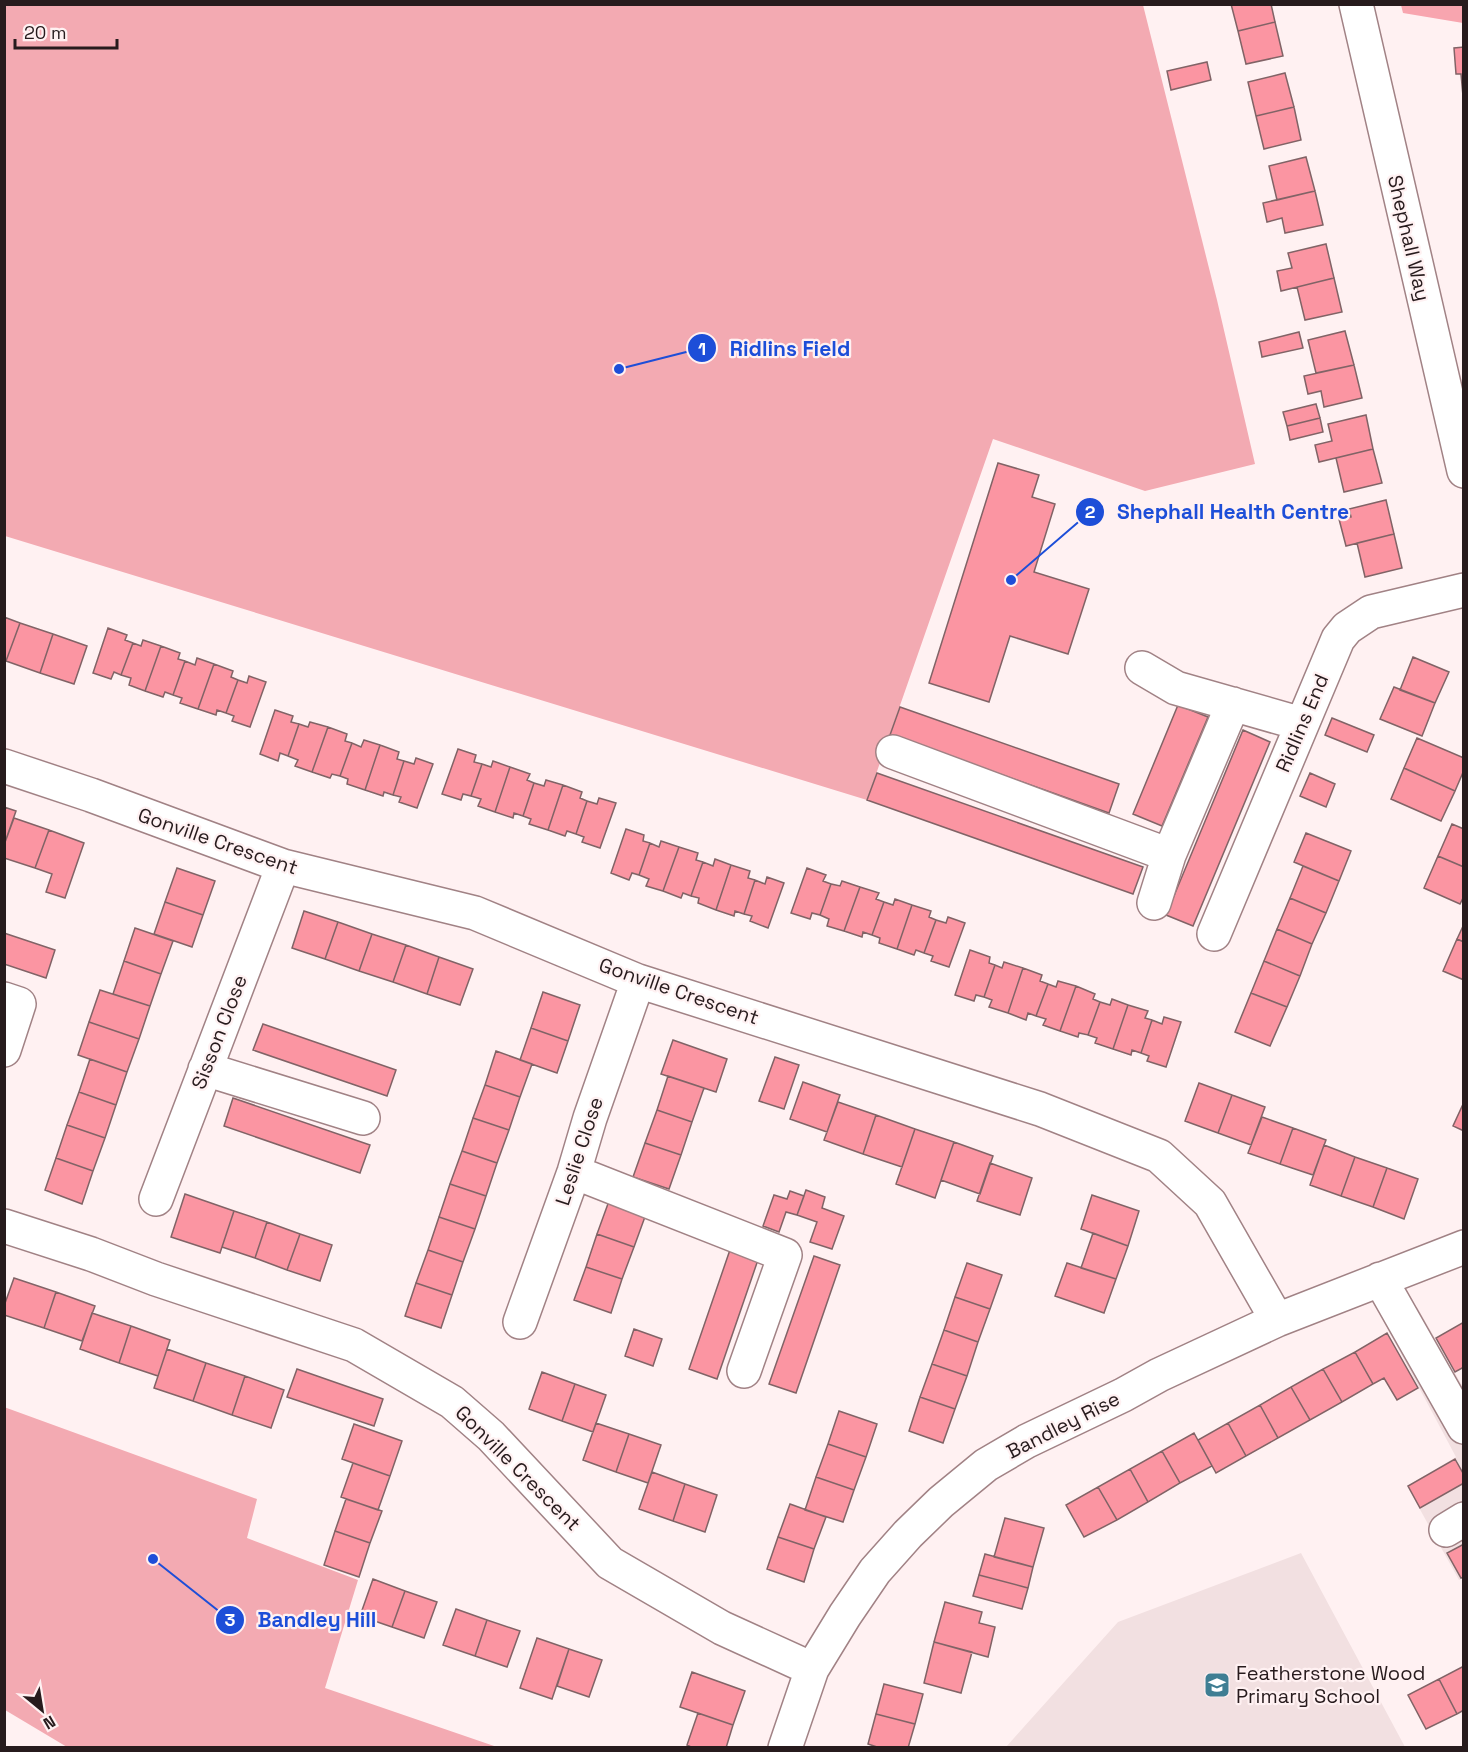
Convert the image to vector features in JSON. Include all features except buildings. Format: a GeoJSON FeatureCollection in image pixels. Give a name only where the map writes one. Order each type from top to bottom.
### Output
{"type":"FeatureCollection","features":[{"type":"Feature","properties":{"kind":"street","name":"Shephall Way"},"geometry":{"type":"LineString","coordinates":[[1356,4],[1464,471]]}},
{"type":"Feature","properties":{"kind":"street","name":"Ridlins End"},"geometry":{"type":"LineString","coordinates":[[1214,934],[1338,639],[1347,627],[1371,612],[1464,590]]}},
{"type":"Feature","properties":{"kind":"street"},"geometry":{"type":"LineString","coordinates":[[1143,668],[1176,688],[1302,724]]}},
{"type":"Feature","properties":{"kind":"street"},"geometry":{"type":"LineString","coordinates":[[1154,903],[1169,855],[1233,704]]}},
{"type":"Feature","properties":{"kind":"street"},"geometry":{"type":"LineString","coordinates":[[893,752],[1169,855]]}},
{"type":"Feature","properties":{"kind":"street","name":"Gonville Crescent"},"geometry":{"type":"LineString","coordinates":[[4,766],[91,795],[283,866],[475,913],[638,981],[1040,1109],[1159,1156],[1210,1203],[1277,1320]]}},
{"type":"Feature","properties":{"kind":"street","name":"Sisson Close"},"geometry":{"type":"LineString","coordinates":[[156,1199],[283,866]]}},
{"type":"Feature","properties":{"kind":"street","name":"Leslie Close"},"geometry":{"type":"LineString","coordinates":[[519,1322],[574,1172],[590,1118],[638,981]]}},
{"type":"Feature","properties":{"kind":"street"},"geometry":{"type":"LineString","coordinates":[[4,999],[19,1004],[4,1050]]}},
{"type":"Feature","properties":{"kind":"street"},"geometry":{"type":"LineString","coordinates":[[205,1069],[363,1118]]}},
{"type":"Feature","properties":{"kind":"street"},"geometry":{"type":"LineString","coordinates":[[574,1172],[785,1255],[744,1371]]}},
{"type":"Feature","properties":{"kind":"street","name":"Gonville Crescent"},"geometry":{"type":"LineString","coordinates":[[4,1226],[354,1345],[452,1402],[491,1436],[610,1563],[722,1628],[812,1669]]}},
{"type":"Feature","properties":{"kind":"street","name":"Bandley Rise"},"geometry":{"type":"LineString","coordinates":[[785,1748],[812,1669],[875,1571],[941,1502],[986,1465],[1158,1375],[1277,1320],[1464,1247]]}},
{"type":"Feature","properties":{"kind":"street"},"geometry":{"type":"LineString","coordinates":[[1380,1279],[1464,1427]]}},
{"type":"Feature","properties":{"kind":"shaded area"},"geometry":{"type":"Polygon","coordinates":[[[4,5],[1143,5],[1217,300],[1255,464],[1145,491],[993,439],[867,800],[5,536],[4,5]]]}},
{"type":"Feature","properties":{"kind":"shaded area"},"geometry":{"type":"Polygon","coordinates":[[[1401,5],[1463,5],[1463,23],[1403,13],[1401,5]]]}},
{"type":"Feature","properties":{"kind":"shaded area"},"geometry":{"type":"Polygon","coordinates":[[[1417,1307],[1463,1387],[1464,1578],[1459,1580],[1407,1486],[1456,1457],[1384,1322],[1417,1307]]]}},
{"type":"Feature","properties":{"kind":"shaded area"},"geometry":{"type":"Polygon","coordinates":[[[4,1407],[257,1499],[247,1538],[358,1580],[325,1688],[497,1747],[67,1747],[5,1710],[4,1407]]]}},
{"type":"Feature","properties":{"kind":"shaded area","name":"Featherstone Wood Primary School"},"geometry":{"type":"Polygon","coordinates":[[[1301,1553],[1405,1747],[1006,1747],[1118,1622],[1301,1553]]]}},
{"type":"Feature","properties":{"kind":"place","name":"Ridlins Field"},"geometry":{"type":"Point","coordinates":[619,369]}},
{"type":"Feature","properties":{"kind":"place","name":"Shephall Health Centre"},"geometry":{"type":"Point","coordinates":[1011,580]}},
{"type":"Feature","properties":{"kind":"place","name":"Bandley Hill"},"geometry":{"type":"Point","coordinates":[153,1559]}},
{"type":"Feature","properties":{"kind":"place","name":"Featherstone Wood Primary School"},"geometry":{"type":"Point","coordinates":[1217,1685]}}]}
